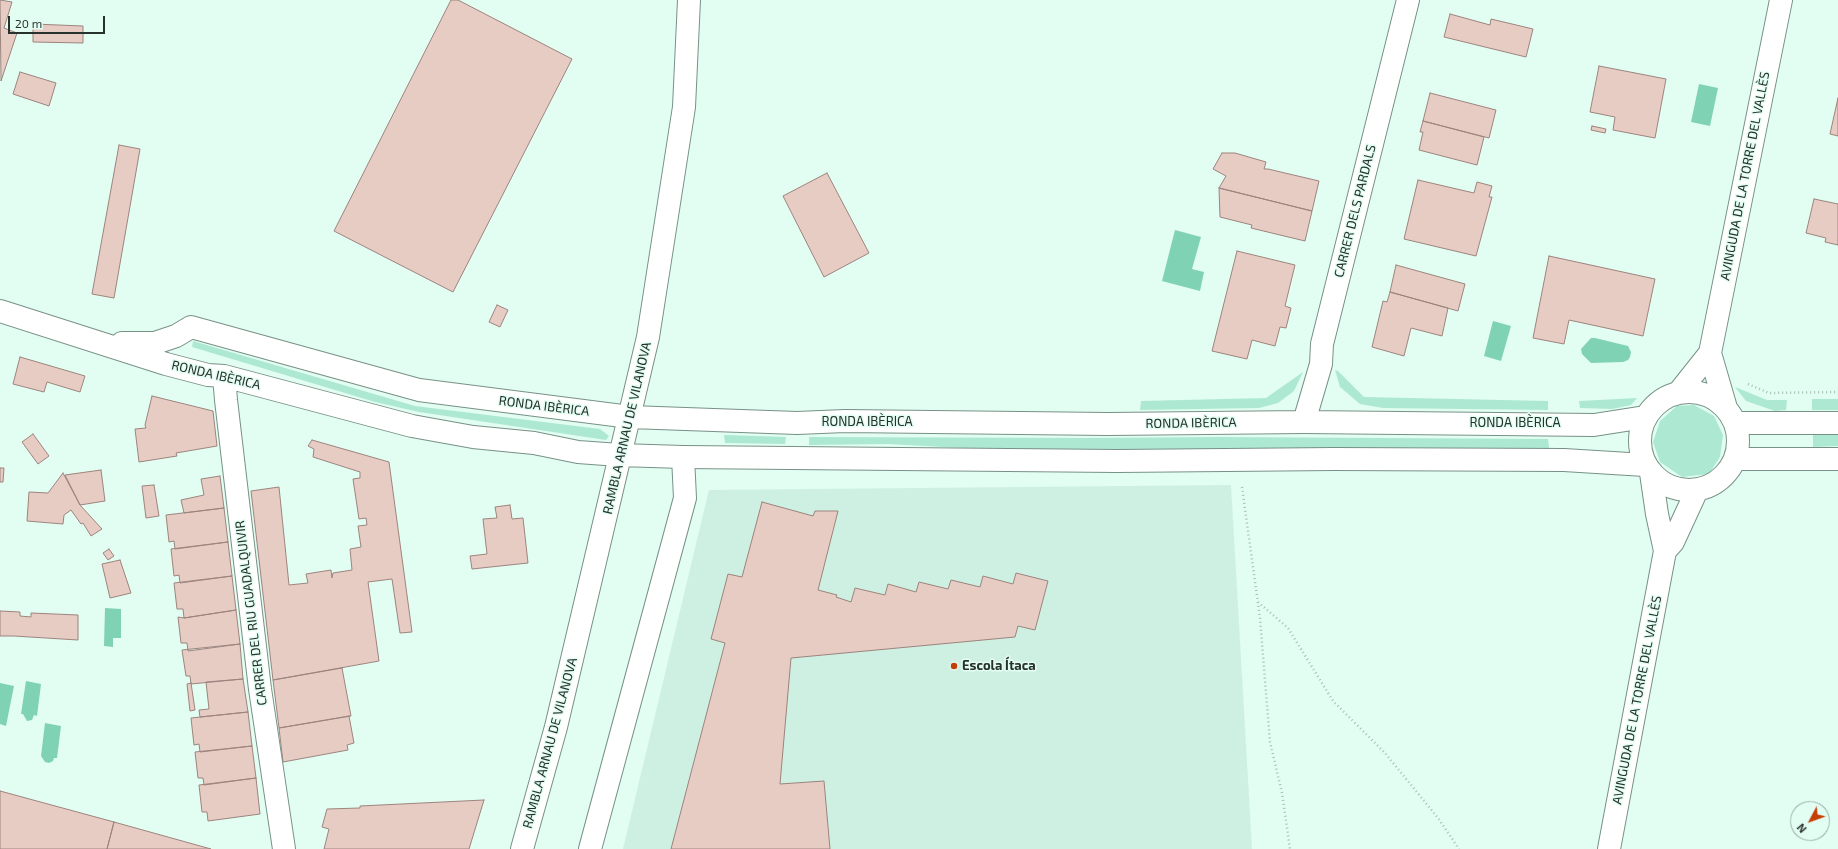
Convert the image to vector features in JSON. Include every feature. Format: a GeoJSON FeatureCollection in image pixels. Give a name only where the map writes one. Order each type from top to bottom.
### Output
{"type":"FeatureCollection","features":[{"type":"Feature","properties":{"kind":"street","name":"RAMBLA ARNAU DE VILANOVA"},"geometry":{"type":"LineString","coordinates":[[522,849],[558,720],[614,484],[619,455],[630,417],[648,337],[684,106],[689,0]]}},
{"type":"Feature","properties":{"kind":"street","name":"CARRER DELS PARDALS"},"geometry":{"type":"LineString","coordinates":[[1304,422],[1322,364],[1322,344],[1408,0]]}},
{"type":"Feature","properties":{"kind":"street","name":"AVINGUDA DE LA TORRE DEL VALLÈS"},"geometry":{"type":"LineString","coordinates":[[1679,392],[1710,353],[1781,0]]}},
{"type":"Feature","properties":{"kind":"street","name":"RONDA IBÈRICA"},"geometry":{"type":"LineString","coordinates":[[0,312],[103,343],[166,364],[208,375],[224,376],[412,426],[473,437],[534,443],[578,452],[683,458],[1117,461],[1334,459],[1564,460],[1648,469]]}},
{"type":"Feature","properties":{"kind":"street","name":"RONDA IBÈRICA"},"geometry":{"type":"LineString","coordinates":[[103,343],[155,343],[176,336],[191,327],[419,390],[630,417],[797,423],[845,420],[1100,424],[1304,422],[1594,425],[1645,416]]}},
{"type":"Feature","properties":{"kind":"street","name":"AVINGUDA DE LA TORRE DEL VALLÈS"},"geometry":{"type":"LineString","coordinates":[[1710,353],[1731,415]]}},
{"type":"Feature","properties":{"kind":"street","name":"CARRER DEL RIU GUADALQUIVIR"},"geometry":{"type":"LineString","coordinates":[[224,376],[260,689],[284,849]]}},
{"type":"Feature","properties":{"kind":"street"},"geometry":{"type":"LineString","coordinates":[[1679,392],[1696,392],[1712,397],[1731,415],[1738,441],[1735,459],[1729,470],[1720,480],[1697,490],[1680,490],[1664,484],[1648,469],[1639,441],[1645,416],[1659,400],[1679,392]]}},
{"type":"Feature","properties":{"kind":"street"},"geometry":{"type":"LineString","coordinates":[[1731,415],[1838,423]]}},
{"type":"Feature","properties":{"kind":"street"},"geometry":{"type":"LineString","coordinates":[[590,849],[685,498],[683,458]]}},
{"type":"Feature","properties":{"kind":"street"},"geometry":{"type":"LineString","coordinates":[[1735,459],[1838,459]]}},
{"type":"Feature","properties":{"kind":"street","name":"AVINGUDA DE LA TORRE DEL VALLÈS"},"geometry":{"type":"LineString","coordinates":[[1609,849],[1665,551],[1648,469]]}},
{"type":"Feature","properties":{"kind":"street","name":"AVINGUDA DE LA TORRE DEL VALLÈS"},"geometry":{"type":"LineString","coordinates":[[1665,551],[1673,542],[1697,490]]}},
{"type":"Feature","properties":{"kind":"path"},"geometry":{"type":"LineString","coordinates":[[1745,383],[1769,393],[1838,392]]}},
{"type":"Feature","properties":{"kind":"path"},"geometry":{"type":"LineString","coordinates":[[1241,480],[1257,601],[1270,742],[1282,793],[1290,849]]}},
{"type":"Feature","properties":{"kind":"path"},"geometry":{"type":"LineString","coordinates":[[1257,601],[1288,628],[1333,701],[1385,753],[1438,818],[1459,849]]}},
{"type":"Feature","properties":{"kind":"shaded area"},"geometry":{"type":"Polygon","coordinates":[[[1699,84],[1718,88],[1710,126],[1691,122],[1699,84]]]}},
{"type":"Feature","properties":{"kind":"shaded area"},"geometry":{"type":"Polygon","coordinates":[[[1175,230],[1201,237],[1192,269],[1204,272],[1200,291],[1162,281],[1175,230]]]}},
{"type":"Feature","properties":{"kind":"shaded area"},"geometry":{"type":"Polygon","coordinates":[[[1493,321],[1511,326],[1501,361],[1484,356],[1493,321]]]}},
{"type":"Feature","properties":{"kind":"shaded area"},"geometry":{"type":"Polygon","coordinates":[[[1591,338],[1628,346],[1631,352],[1630,357],[1628,360],[1623,362],[1591,363],[1582,354],[1581,349],[1591,338]]]}},
{"type":"Feature","properties":{"kind":"shaded area"},"geometry":{"type":"Polygon","coordinates":[[[193,341],[415,406],[600,429],[609,436],[606,440],[419,412],[375,402],[192,347],[193,341]]]}},
{"type":"Feature","properties":{"kind":"shaded area"},"geometry":{"type":"Polygon","coordinates":[[[1335,370],[1338,371],[1364,397],[1548,401],[1548,410],[1383,408],[1360,404],[1340,387],[1335,370]]]}},
{"type":"Feature","properties":{"kind":"shaded area"},"geometry":{"type":"Polygon","coordinates":[[[1303,372],[1294,391],[1278,403],[1259,408],[1140,410],[1141,401],[1266,398],[1303,372]]]}},
{"type":"Feature","properties":{"kind":"shaded area"},"geometry":{"type":"Polygon","coordinates":[[[1735,387],[1767,400],[1787,400],[1786,410],[1775,411],[1746,401],[1735,387]]]}},
{"type":"Feature","properties":{"kind":"shaded area"},"geometry":{"type":"Polygon","coordinates":[[[1637,398],[1631,405],[1612,409],[1580,408],[1579,401],[1637,398]]]}},
{"type":"Feature","properties":{"kind":"shaded area"},"geometry":{"type":"Polygon","coordinates":[[[1812,399],[1838,399],[1838,410],[1812,410],[1812,399]]]}},
{"type":"Feature","properties":{"kind":"shaded area"},"geometry":{"type":"Polygon","coordinates":[[[1694,405],[1714,416],[1723,435],[1720,457],[1709,474],[1682,477],[1660,462],[1653,442],[1660,421],[1677,406],[1694,405]]]}},
{"type":"Feature","properties":{"kind":"shaded area"},"geometry":{"type":"Polygon","coordinates":[[[724,435],[786,437],[785,444],[725,443],[724,435]]]}},
{"type":"Feature","properties":{"kind":"shaded area"},"geometry":{"type":"Polygon","coordinates":[[[1813,435],[1838,435],[1838,446],[1813,447],[1813,435]]]}},
{"type":"Feature","properties":{"kind":"shaded area"},"geometry":{"type":"Polygon","coordinates":[[[809,437],[1548,439],[1549,448],[1128,450],[962,448],[887,444],[809,445],[809,437]]]}},
{"type":"Feature","properties":{"kind":"shaded area","name":"Escola Ítaca"},"geometry":{"type":"Polygon","coordinates":[[[1231,485],[1252,849],[623,849],[709,490],[1231,485]]]}},
{"type":"Feature","properties":{"kind":"shaded area"},"geometry":{"type":"Polygon","coordinates":[[[105,608],[121,609],[121,638],[113,638],[113,647],[104,646],[105,608]]]}},
{"type":"Feature","properties":{"kind":"shaded area"},"geometry":{"type":"Polygon","coordinates":[[[26,681],[41,684],[37,716],[34,715],[32,720],[27,721],[23,714],[21,714],[26,681]]]}},
{"type":"Feature","properties":{"kind":"shaded area"},"geometry":{"type":"Polygon","coordinates":[[[0,683],[14,686],[6,726],[0,724],[0,683]]]}},
{"type":"Feature","properties":{"kind":"shaded area"},"geometry":{"type":"Polygon","coordinates":[[[45,723],[61,726],[57,758],[54,758],[53,761],[49,763],[45,762],[41,756],[45,723]]]}},
{"type":"Feature","properties":{"kind":"building"},"geometry":{"type":"Polygon","coordinates":[[[0,0],[12,2],[4,28],[17,33],[1,81],[0,0]]]}},
{"type":"Feature","properties":{"kind":"building"},"geometry":{"type":"Polygon","coordinates":[[[451,0],[458,0],[572,59],[453,292],[334,231],[451,0]]]}},
{"type":"Feature","properties":{"kind":"building"},"geometry":{"type":"Polygon","coordinates":[[[1450,14],[1490,25],[1491,19],[1533,29],[1526,57],[1444,37],[1450,14]]]}},
{"type":"Feature","properties":{"kind":"building"},"geometry":{"type":"Polygon","coordinates":[[[33,24],[83,26],[83,43],[33,42],[33,24]]]}},
{"type":"Feature","properties":{"kind":"building"},"geometry":{"type":"Polygon","coordinates":[[[1599,66],[1666,79],[1655,138],[1613,130],[1615,117],[1590,112],[1599,66]]]}},
{"type":"Feature","properties":{"kind":"building"},"geometry":{"type":"Polygon","coordinates":[[[20,72],[56,83],[49,106],[13,94],[20,72]]]}},
{"type":"Feature","properties":{"kind":"building"},"geometry":{"type":"Polygon","coordinates":[[[1430,93],[1496,110],[1489,138],[1423,121],[1430,93]]]}},
{"type":"Feature","properties":{"kind":"building"},"geometry":{"type":"Polygon","coordinates":[[[1838,98],[1838,136],[1830,134],[1838,98]]]}},
{"type":"Feature","properties":{"kind":"building"},"geometry":{"type":"Polygon","coordinates":[[[1423,121],[1484,137],[1477,165],[1419,150],[1423,132],[1420,132],[1423,121]]]}},
{"type":"Feature","properties":{"kind":"building"},"geometry":{"type":"Polygon","coordinates":[[[1592,126],[1606,129],[1605,133],[1591,130],[1592,126]]]}},
{"type":"Feature","properties":{"kind":"building"},"geometry":{"type":"Polygon","coordinates":[[[119,145],[140,149],[114,298],[92,294],[119,145]]]}},
{"type":"Feature","properties":{"kind":"building"},"geometry":{"type":"Polygon","coordinates":[[[1222,153],[1235,153],[1266,162],[1264,169],[1319,181],[1312,211],[1219,188],[1226,176],[1213,169],[1222,153]]]}},
{"type":"Feature","properties":{"kind":"building"},"geometry":{"type":"Polygon","coordinates":[[[827,173],[869,253],[824,277],[783,196],[827,173]]]}},
{"type":"Feature","properties":{"kind":"building"},"geometry":{"type":"Polygon","coordinates":[[[1418,180],[1474,193],[1477,182],[1492,186],[1489,197],[1492,197],[1476,256],[1404,239],[1418,180]]]}},
{"type":"Feature","properties":{"kind":"building"},"geometry":{"type":"Polygon","coordinates":[[[1219,188],[1312,211],[1305,241],[1251,228],[1252,225],[1220,217],[1219,188]]]}},
{"type":"Feature","properties":{"kind":"building"},"geometry":{"type":"Polygon","coordinates":[[[1814,199],[1838,204],[1838,245],[1825,242],[1826,238],[1806,233],[1814,199]]]}},
{"type":"Feature","properties":{"kind":"building"},"geometry":{"type":"Polygon","coordinates":[[[1237,251],[1295,265],[1285,306],[1291,308],[1286,328],[1280,327],[1275,346],[1252,340],[1247,359],[1212,351],[1237,251]]]}},
{"type":"Feature","properties":{"kind":"building"},"geometry":{"type":"Polygon","coordinates":[[[1549,256],[1655,279],[1643,336],[1569,320],[1564,344],[1533,338],[1549,256]]]}},
{"type":"Feature","properties":{"kind":"building"},"geometry":{"type":"Polygon","coordinates":[[[1396,265],[1465,284],[1458,311],[1390,292],[1396,265]]]}},
{"type":"Feature","properties":{"kind":"building"},"geometry":{"type":"Polygon","coordinates":[[[1390,292],[1448,308],[1442,336],[1411,328],[1404,356],[1372,347],[1383,301],[1387,302],[1390,292]]]}},
{"type":"Feature","properties":{"kind":"building"},"geometry":{"type":"Polygon","coordinates":[[[497,305],[508,310],[500,327],[489,322],[497,305]]]}},
{"type":"Feature","properties":{"kind":"building"},"geometry":{"type":"Polygon","coordinates":[[[20,357],[85,376],[80,392],[47,382],[44,392],[13,384],[20,357]]]}},
{"type":"Feature","properties":{"kind":"building"},"geometry":{"type":"Polygon","coordinates":[[[152,396],[213,411],[217,446],[176,453],[177,456],[139,462],[135,429],[146,428],[145,425],[152,396]]]}},
{"type":"Feature","properties":{"kind":"building"},"geometry":{"type":"Polygon","coordinates":[[[33,434],[49,456],[38,464],[22,442],[33,434]]]}},
{"type":"Feature","properties":{"kind":"building"},"geometry":{"type":"Polygon","coordinates":[[[312,440],[389,462],[412,632],[400,633],[392,579],[368,582],[379,661],[273,680],[251,491],[279,487],[289,585],[308,583],[306,574],[331,570],[332,578],[333,573],[352,570],[350,549],[361,547],[358,526],[367,525],[366,518],[359,519],[353,479],[360,478],[360,472],[313,457],[314,449],[308,446],[312,440]]]}},
{"type":"Feature","properties":{"kind":"building"},"geometry":{"type":"Polygon","coordinates":[[[0,468],[4,468],[3,482],[0,482],[0,468]]]}},
{"type":"Feature","properties":{"kind":"building"},"geometry":{"type":"Polygon","coordinates":[[[101,470],[105,501],[80,505],[65,475],[101,470]]]}},
{"type":"Feature","properties":{"kind":"building"},"geometry":{"type":"Polygon","coordinates":[[[63,473],[80,505],[102,529],[91,536],[83,523],[81,524],[71,510],[64,515],[63,524],[27,521],[29,492],[48,493],[63,473]]]}},
{"type":"Feature","properties":{"kind":"building"},"geometry":{"type":"Polygon","coordinates":[[[220,476],[224,508],[184,513],[181,500],[204,495],[201,479],[220,476]]]}},
{"type":"Feature","properties":{"kind":"building"},"geometry":{"type":"Polygon","coordinates":[[[154,485],[159,516],[146,518],[142,486],[154,485]]]}},
{"type":"Feature","properties":{"kind":"building"},"geometry":{"type":"Polygon","coordinates":[[[762,502],[813,516],[815,511],[838,511],[818,590],[837,595],[836,597],[851,602],[855,588],[885,595],[888,584],[916,592],[919,582],[948,589],[951,580],[980,587],[983,576],[1013,584],[1016,573],[1048,581],[1035,630],[1018,626],[1015,637],[791,658],[780,784],[824,781],[830,849],[671,849],[725,643],[711,639],[728,574],[742,577],[762,502]]]}},
{"type":"Feature","properties":{"kind":"building"},"geometry":{"type":"Polygon","coordinates":[[[510,505],[512,519],[523,518],[528,563],[472,569],[470,556],[487,554],[483,519],[497,518],[495,507],[510,505]]]}},
{"type":"Feature","properties":{"kind":"building"},"geometry":{"type":"Polygon","coordinates":[[[224,508],[228,542],[175,549],[174,541],[169,542],[166,515],[224,508]]]}},
{"type":"Feature","properties":{"kind":"building"},"geometry":{"type":"Polygon","coordinates":[[[228,542],[232,576],[180,583],[179,575],[174,576],[171,549],[228,542]]]}},
{"type":"Feature","properties":{"kind":"building"},"geometry":{"type":"Polygon","coordinates":[[[109,549],[114,556],[108,560],[103,553],[109,549]]]}},
{"type":"Feature","properties":{"kind":"building"},"geometry":{"type":"Polygon","coordinates":[[[120,560],[131,593],[110,598],[102,564],[120,560]]]}},
{"type":"Feature","properties":{"kind":"building"},"geometry":{"type":"Polygon","coordinates":[[[232,576],[236,610],[184,618],[183,609],[177,609],[174,583],[232,576]]]}},
{"type":"Feature","properties":{"kind":"building"},"geometry":{"type":"Polygon","coordinates":[[[236,610],[240,644],[188,651],[187,643],[181,643],[178,617],[184,618],[236,610]]]}},
{"type":"Feature","properties":{"kind":"building"},"geometry":{"type":"Polygon","coordinates":[[[0,611],[20,612],[20,616],[31,617],[31,613],[78,615],[78,640],[0,636],[0,611]]]}},
{"type":"Feature","properties":{"kind":"building"},"geometry":{"type":"Polygon","coordinates":[[[240,644],[243,679],[191,684],[190,676],[186,676],[182,650],[240,644]]]}},
{"type":"Feature","properties":{"kind":"building"},"geometry":{"type":"Polygon","coordinates":[[[342,668],[351,716],[279,728],[273,680],[342,668]]]}},
{"type":"Feature","properties":{"kind":"building"},"geometry":{"type":"Polygon","coordinates":[[[243,679],[248,712],[200,717],[199,710],[209,709],[206,682],[243,679]]]}},
{"type":"Feature","properties":{"kind":"building"},"geometry":{"type":"Polygon","coordinates":[[[191,683],[195,710],[190,711],[187,684],[191,683]]]}},
{"type":"Feature","properties":{"kind":"building"},"geometry":{"type":"Polygon","coordinates":[[[248,712],[252,746],[200,752],[199,744],[194,745],[191,718],[248,712]]]}},
{"type":"Feature","properties":{"kind":"building"},"geometry":{"type":"Polygon","coordinates":[[[349,716],[354,743],[347,745],[348,750],[283,762],[279,728],[349,716]]]}},
{"type":"Feature","properties":{"kind":"building"},"geometry":{"type":"Polygon","coordinates":[[[252,746],[256,778],[204,785],[203,778],[198,778],[195,752],[252,746]]]}},
{"type":"Feature","properties":{"kind":"building"},"geometry":{"type":"Polygon","coordinates":[[[256,778],[260,814],[208,821],[207,812],[202,812],[199,785],[256,778]]]}},
{"type":"Feature","properties":{"kind":"building"},"geometry":{"type":"Polygon","coordinates":[[[0,791],[114,822],[107,849],[0,849],[0,791]]]}},
{"type":"Feature","properties":{"kind":"building"},"geometry":{"type":"Polygon","coordinates":[[[484,800],[469,849],[324,849],[329,829],[322,827],[327,809],[484,800]]]}},
{"type":"Feature","properties":{"kind":"building"},"geometry":{"type":"Polygon","coordinates":[[[114,822],[211,849],[107,849],[114,822]]]}},
{"type":"Feature","properties":{"kind":"place","name":"Escola Ítaca"},"geometry":{"type":"Point","coordinates":[954,666]}}]}
